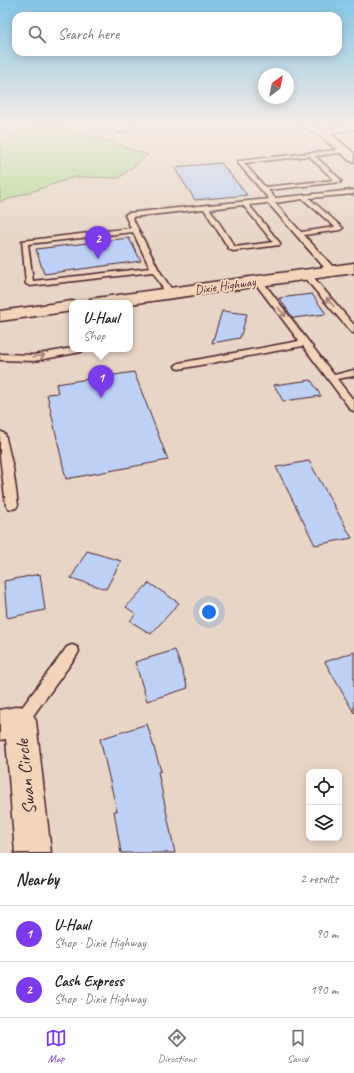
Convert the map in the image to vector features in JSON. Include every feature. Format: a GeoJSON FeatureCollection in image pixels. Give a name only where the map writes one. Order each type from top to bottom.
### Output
{"type":"FeatureCollection","features":[{"type":"Feature","properties":{"kind":"main road","name":"Dixie Highway"},"geometry":{"type":"LineString","coordinates":[[118,300],[354,268]]}},
{"type":"Feature","properties":{"kind":"main road"},"geometry":{"type":"LineString","coordinates":[[0,316],[69,306]]}},
{"type":"Feature","properties":{"kind":"street","name":"Swan Circle"},"geometry":{"type":"LineString","coordinates":[[10,723],[33,853]]}},
{"type":"Feature","properties":{"kind":"lane"},"geometry":{"type":"LineString","coordinates":[[242,165],[264,189],[299,234],[332,271]]}},
{"type":"Feature","properties":{"kind":"lane"},"geometry":{"type":"LineString","coordinates":[[264,189],[339,181],[322,165]]}},
{"type":"Feature","properties":{"kind":"lane"},"geometry":{"type":"LineString","coordinates":[[170,293],[155,270],[128,215],[354,192]]}},
{"type":"Feature","properties":{"kind":"lane"},"geometry":{"type":"LineString","coordinates":[[299,234],[340,228],[305,198]]}},
{"type":"Feature","properties":{"kind":"lane"},"geometry":{"type":"LineString","coordinates":[[206,207],[233,249],[278,244],[245,204]]}},
{"type":"Feature","properties":{"kind":"lane"},"geometry":{"type":"LineString","coordinates":[[135,230],[24,242],[30,284],[155,270]]}},
{"type":"Feature","properties":{"kind":"lane"},"geometry":{"type":"LineString","coordinates":[[306,274],[354,330]]}},
{"type":"Feature","properties":{"kind":"lane"},"geometry":{"type":"LineString","coordinates":[[258,281],[354,408]]}},
{"type":"Feature","properties":{"kind":"lane"},"geometry":{"type":"LineString","coordinates":[[179,366],[305,343]]}},
{"type":"Feature","properties":{"kind":"lane"},"geometry":{"type":"LineString","coordinates":[[0,357],[34,358],[69,351]]}},
{"type":"Feature","properties":{"kind":"lane"},"geometry":{"type":"LineString","coordinates":[[331,378],[354,373]]}},
{"type":"Feature","properties":{"kind":"lane"},"geometry":{"type":"LineString","coordinates":[[0,434],[8,468],[12,505]]}},
{"type":"Feature","properties":{"kind":"lane"},"geometry":{"type":"LineString","coordinates":[[10,723],[72,651]]}},
{"type":"Feature","properties":{"kind":"green space"},"geometry":{"type":"Polygon","coordinates":[[[0,165],[136,165],[119,178],[75,177],[0,202],[0,165]]]}},
{"type":"Feature","properties":{"kind":"building"},"geometry":{"type":"Polygon","coordinates":[[[222,165],[247,195],[195,200],[174,167],[222,165]]]}},
{"type":"Feature","properties":{"kind":"building"},"geometry":{"type":"Polygon","coordinates":[[[129,238],[141,261],[44,274],[36,249],[129,238]]]}},
{"type":"Feature","properties":{"kind":"building"},"geometry":{"type":"Polygon","coordinates":[[[312,294],[326,314],[293,318],[279,298],[312,294]]]}},
{"type":"Feature","properties":{"kind":"building"},"geometry":{"type":"Polygon","coordinates":[[[222,311],[247,314],[240,338],[212,343],[222,311]]]}},
{"type":"Feature","properties":{"kind":"building"},"geometry":{"type":"Polygon","coordinates":[[[134,372],[168,460],[66,479],[47,394],[58,393],[56,384],[134,372]]]}},
{"type":"Feature","properties":{"kind":"building"},"geometry":{"type":"Polygon","coordinates":[[[311,380],[321,396],[283,401],[274,385],[311,380]]]}},
{"type":"Feature","properties":{"kind":"building"},"geometry":{"type":"Polygon","coordinates":[[[309,461],[352,538],[315,545],[276,467],[309,461]]]}},
{"type":"Feature","properties":{"kind":"building"},"geometry":{"type":"Polygon","coordinates":[[[87,551],[121,561],[106,589],[71,578],[87,551]]]}},
{"type":"Feature","properties":{"kind":"building"},"geometry":{"type":"Polygon","coordinates":[[[40,574],[45,610],[7,618],[4,581],[40,574]]]}},
{"type":"Feature","properties":{"kind":"building"},"geometry":{"type":"Polygon","coordinates":[[[149,583],[179,603],[151,634],[130,621],[136,614],[126,607],[149,583]]]}},
{"type":"Feature","properties":{"kind":"building"},"geometry":{"type":"Polygon","coordinates":[[[175,650],[188,688],[147,701],[135,662],[175,650]]]}},
{"type":"Feature","properties":{"kind":"building"},"geometry":{"type":"Polygon","coordinates":[[[354,652],[354,713],[325,662],[354,652]]]}},
{"type":"Feature","properties":{"kind":"building"},"geometry":{"type":"Polygon","coordinates":[[[147,724],[161,771],[158,772],[175,853],[121,853],[114,811],[117,811],[100,739],[147,724]]]}},
{"type":"Feature","properties":{"kind":"place","name":"Cash Express"},"geometry":{"type":"Point","coordinates":[98,259]}},
{"type":"Feature","properties":{"kind":"place","name":"U-Haul"},"geometry":{"type":"Point","coordinates":[101,398]}}]}
